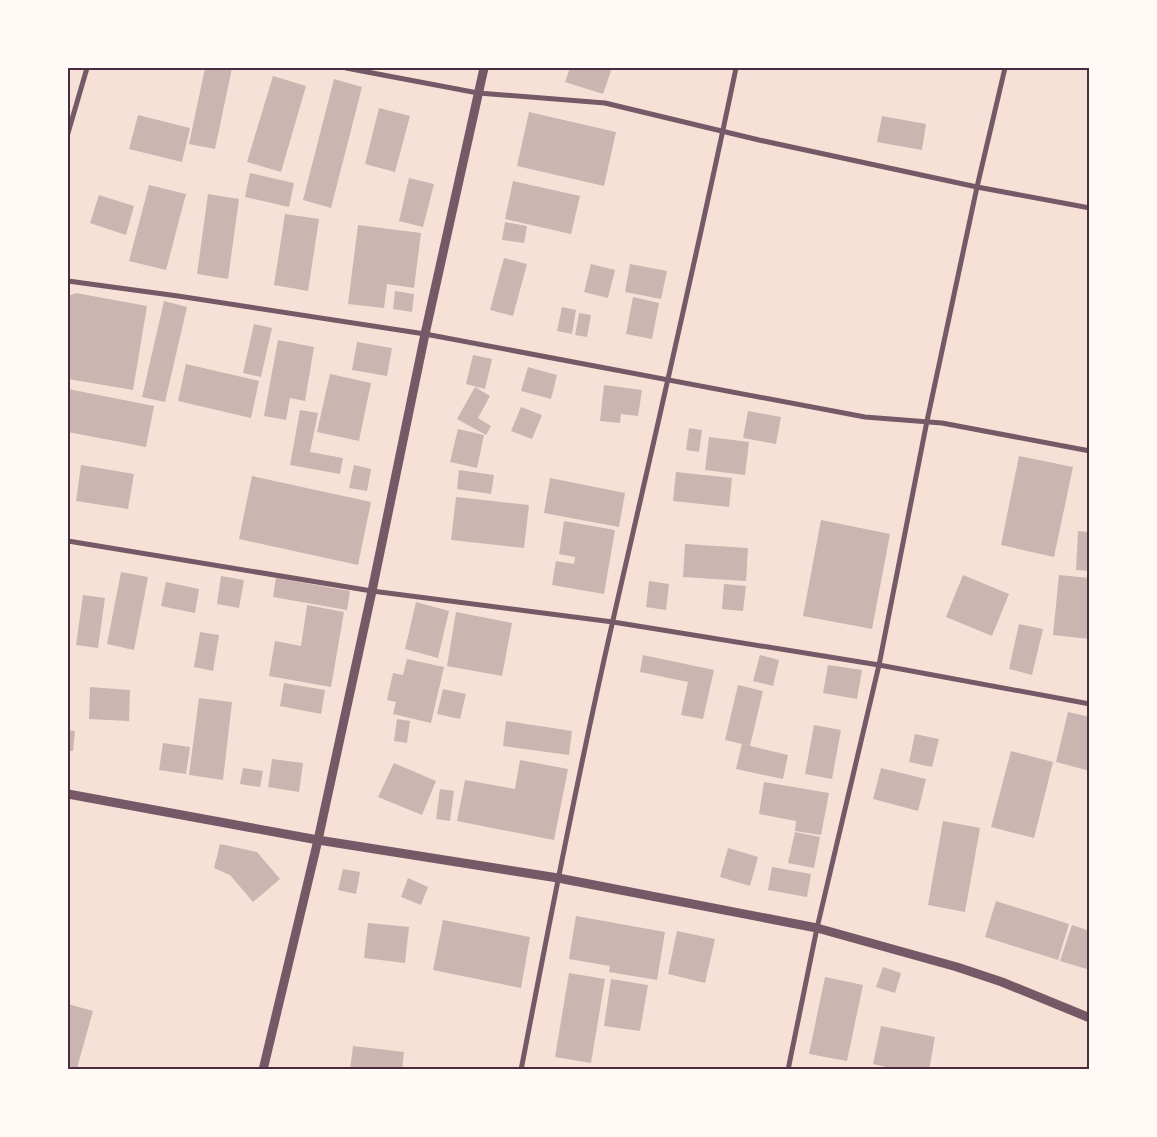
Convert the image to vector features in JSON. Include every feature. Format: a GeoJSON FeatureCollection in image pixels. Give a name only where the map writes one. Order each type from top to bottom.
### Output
{"type":"FeatureCollection","features":[{"type":"Feature","properties":{"kind":"street"},"geometry":{"type":"LineString","coordinates":[[68,133],[87,68]]}},
{"type":"Feature","properties":{"kind":"street"},"geometry":{"type":"LineString","coordinates":[[346,68],[478,92],[605,103],[723,132],[977,187],[1090,208]]}},
{"type":"Feature","properties":{"kind":"street"},"geometry":{"type":"LineString","coordinates":[[263,1070],[318,840],[425,334],[484,68]]}},
{"type":"Feature","properties":{"kind":"street"},"geometry":{"type":"LineString","coordinates":[[521,1070],[558,878],[612,622],[653,449],[736,68]]}},
{"type":"Feature","properties":{"kind":"street"},"geometry":{"type":"LineString","coordinates":[[788,1070],[817,928],[878,665],[927,421],[977,187],[1005,68]]}},
{"type":"Feature","properties":{"kind":"street"},"geometry":{"type":"LineString","coordinates":[[68,281],[425,334],[865,417],[927,421],[963,426],[1090,451]]}},
{"type":"Feature","properties":{"kind":"street"},"geometry":{"type":"LineString","coordinates":[[68,541],[372,590],[612,622],[878,665],[1090,704]]}},
{"type":"Feature","properties":{"kind":"street"},"geometry":{"type":"LineString","coordinates":[[68,794],[318,840],[558,878],[817,928],[957,967],[1002,982],[1090,1018]]}},
{"type":"Feature","properties":{"kind":"building"},"geometry":{"type":"Polygon","coordinates":[[[205,68],[232,68],[215,149],[189,144],[205,68]]]}},
{"type":"Feature","properties":{"kind":"building"},"geometry":{"type":"Polygon","coordinates":[[[570,68],[612,68],[603,94],[565,82],[570,68]]]}},
{"type":"Feature","properties":{"kind":"building"},"geometry":{"type":"Polygon","coordinates":[[[273,76],[306,86],[281,172],[247,162],[273,76]]]}},
{"type":"Feature","properties":{"kind":"building"},"geometry":{"type":"Polygon","coordinates":[[[334,79],[362,87],[331,208],[303,200],[334,79]]]}},
{"type":"Feature","properties":{"kind":"building"},"geometry":{"type":"Polygon","coordinates":[[[379,108],[410,116],[395,172],[365,164],[379,108]]]}},
{"type":"Feature","properties":{"kind":"building"},"geometry":{"type":"Polygon","coordinates":[[[529,112],[616,132],[604,186],[517,166],[529,112]]]}},
{"type":"Feature","properties":{"kind":"building"},"geometry":{"type":"Polygon","coordinates":[[[138,115],[190,128],[182,162],[129,149],[138,115]]]}},
{"type":"Feature","properties":{"kind":"building"},"geometry":{"type":"Polygon","coordinates":[[[882,116],[926,124],[922,150],[877,142],[882,116]]]}},
{"type":"Feature","properties":{"kind":"building"},"geometry":{"type":"Polygon","coordinates":[[[250,173],[294,183],[289,207],[245,197],[250,173]]]}},
{"type":"Feature","properties":{"kind":"building"},"geometry":{"type":"Polygon","coordinates":[[[409,178],[434,184],[423,227],[399,221],[409,178]]]}},
{"type":"Feature","properties":{"kind":"building"},"geometry":{"type":"Polygon","coordinates":[[[513,181],[580,196],[571,234],[505,219],[513,181]]]}},
{"type":"Feature","properties":{"kind":"building"},"geometry":{"type":"Polygon","coordinates":[[[149,185],[186,194],[166,270],[129,261],[149,185]]]}},
{"type":"Feature","properties":{"kind":"building"},"geometry":{"type":"Polygon","coordinates":[[[208,194],[239,199],[228,279],[197,274],[208,194]]]}},
{"type":"Feature","properties":{"kind":"building"},"geometry":{"type":"Polygon","coordinates":[[[99,195],[134,206],[126,235],[90,223],[99,195]]]}},
{"type":"Feature","properties":{"kind":"building"},"geometry":{"type":"Polygon","coordinates":[[[285,214],[319,219],[308,291],[274,285],[285,214]]]}},
{"type":"Feature","properties":{"kind":"building"},"geometry":{"type":"Polygon","coordinates":[[[505,222],[527,226],[524,243],[502,240],[505,222]]]}},
{"type":"Feature","properties":{"kind":"building"},"geometry":{"type":"Polygon","coordinates":[[[358,225],[421,233],[414,288],[387,284],[384,308],[348,304],[358,225]]]}},
{"type":"Feature","properties":{"kind":"building"},"geometry":{"type":"Polygon","coordinates":[[[504,258],[527,264],[513,316],[490,310],[504,258]]]}},
{"type":"Feature","properties":{"kind":"building"},"geometry":{"type":"Polygon","coordinates":[[[591,264],[615,270],[608,298],[584,292],[591,264]]]}},
{"type":"Feature","properties":{"kind":"building"},"geometry":{"type":"Polygon","coordinates":[[[630,264],[667,271],[661,299],[625,292],[630,264]]]}},
{"type":"Feature","properties":{"kind":"building"},"geometry":{"type":"Polygon","coordinates":[[[395,291],[414,294],[412,312],[393,309],[395,291]]]}},
{"type":"Feature","properties":{"kind":"building"},"geometry":{"type":"Polygon","coordinates":[[[76,293],[147,306],[133,390],[68,379],[68,296],[76,293]]]}},
{"type":"Feature","properties":{"kind":"building"},"geometry":{"type":"Polygon","coordinates":[[[633,297],[659,303],[652,339],[626,334],[633,297]]]}},
{"type":"Feature","properties":{"kind":"building"},"geometry":{"type":"Polygon","coordinates":[[[164,301],[187,307],[165,402],[142,397],[164,301]]]}},
{"type":"Feature","properties":{"kind":"building"},"geometry":{"type":"Polygon","coordinates":[[[562,307],[576,310],[572,334],[557,331],[562,307]]]}},
{"type":"Feature","properties":{"kind":"building"},"geometry":{"type":"Polygon","coordinates":[[[579,313],[591,315],[587,337],[575,335],[579,313]]]}},
{"type":"Feature","properties":{"kind":"building"},"geometry":{"type":"Polygon","coordinates":[[[254,324],[272,328],[261,377],[243,373],[254,324]]]}},
{"type":"Feature","properties":{"kind":"building"},"geometry":{"type":"Polygon","coordinates":[[[278,340],[314,347],[305,401],[290,398],[286,420],[264,416],[278,340]]]}},
{"type":"Feature","properties":{"kind":"building"},"geometry":{"type":"Polygon","coordinates":[[[357,342],[392,348],[387,376],[352,370],[357,342]]]}},
{"type":"Feature","properties":{"kind":"building"},"geometry":{"type":"Polygon","coordinates":[[[473,355],[492,359],[485,389],[466,384],[473,355]]]}},
{"type":"Feature","properties":{"kind":"building"},"geometry":{"type":"Polygon","coordinates":[[[186,364],[259,381],[251,418],[178,401],[186,364]]]}},
{"type":"Feature","properties":{"kind":"building"},"geometry":{"type":"Polygon","coordinates":[[[528,367],[557,375],[551,399],[521,391],[528,367]]]}},
{"type":"Feature","properties":{"kind":"building"},"geometry":{"type":"Polygon","coordinates":[[[330,374],[371,383],[359,441],[317,432],[330,374]]]}},
{"type":"Feature","properties":{"kind":"building"},"geometry":{"type":"Polygon","coordinates":[[[604,385],[642,390],[638,416],[621,414],[620,423],[600,421],[604,385]]]}},
{"type":"Feature","properties":{"kind":"building"},"geometry":{"type":"Polygon","coordinates":[[[475,387],[490,396],[478,418],[491,426],[486,435],[457,419],[475,387]]]}},
{"type":"Feature","properties":{"kind":"building"},"geometry":{"type":"Polygon","coordinates":[[[68,389],[154,406],[146,447],[68,432],[68,389]]]}},
{"type":"Feature","properties":{"kind":"building"},"geometry":{"type":"Polygon","coordinates":[[[521,407],[542,415],[532,439],[511,431],[521,407]]]}},
{"type":"Feature","properties":{"kind":"building"},"geometry":{"type":"Polygon","coordinates":[[[300,410],[318,413],[310,452],[343,458],[340,474],[290,465],[300,410]]]}},
{"type":"Feature","properties":{"kind":"building"},"geometry":{"type":"Polygon","coordinates":[[[748,411],[781,417],[776,444],[743,438],[748,411]]]}},
{"type":"Feature","properties":{"kind":"building"},"geometry":{"type":"Polygon","coordinates":[[[689,428],[702,430],[699,452],[686,450],[689,428]]]}},
{"type":"Feature","properties":{"kind":"building"},"geometry":{"type":"Polygon","coordinates":[[[458,429],[484,435],[477,468],[450,462],[458,429]]]}},
{"type":"Feature","properties":{"kind":"building"},"geometry":{"type":"Polygon","coordinates":[[[709,437],[749,442],[745,475],[705,470],[709,437]]]}},
{"type":"Feature","properties":{"kind":"building"},"geometry":{"type":"Polygon","coordinates":[[[1019,456],[1073,467],[1054,557],[1001,545],[1019,456]]]}},
{"type":"Feature","properties":{"kind":"building"},"geometry":{"type":"Polygon","coordinates":[[[81,465],[134,474],[128,509],[76,501],[81,465]]]}},
{"type":"Feature","properties":{"kind":"building"},"geometry":{"type":"Polygon","coordinates":[[[354,465],[371,469],[367,491],[349,488],[354,465]]]}},
{"type":"Feature","properties":{"kind":"building"},"geometry":{"type":"Polygon","coordinates":[[[459,470],[494,475],[491,494],[457,489],[459,470]]]}},
{"type":"Feature","properties":{"kind":"building"},"geometry":{"type":"Polygon","coordinates":[[[676,472],[732,478],[729,507],[673,501],[676,472]]]}},
{"type":"Feature","properties":{"kind":"building"},"geometry":{"type":"Polygon","coordinates":[[[252,476],[371,502],[358,565],[239,539],[252,476]]]}},
{"type":"Feature","properties":{"kind":"building"},"geometry":{"type":"Polygon","coordinates":[[[550,478],[625,493],[619,527],[544,513],[550,478]]]}},
{"type":"Feature","properties":{"kind":"building"},"geometry":{"type":"Polygon","coordinates":[[[456,497],[529,505],[524,548],[451,540],[456,497]]]}},
{"type":"Feature","properties":{"kind":"building"},"geometry":{"type":"Polygon","coordinates":[[[821,520],[890,534],[872,629],[803,616],[821,520]]]}},
{"type":"Feature","properties":{"kind":"building"},"geometry":{"type":"Polygon","coordinates":[[[564,521],[615,530],[604,594],[552,585],[556,561],[574,564],[575,557],[559,554],[564,521]]]}},
{"type":"Feature","properties":{"kind":"building"},"geometry":{"type":"Polygon","coordinates":[[[1078,531],[1090,532],[1090,571],[1076,570],[1078,531]]]}},
{"type":"Feature","properties":{"kind":"building"},"geometry":{"type":"Polygon","coordinates":[[[685,544],[748,548],[746,581],[683,577],[685,544]]]}},
{"type":"Feature","properties":{"kind":"building"},"geometry":{"type":"Polygon","coordinates":[[[121,572],[148,577],[134,650],[107,644],[121,572]]]}},
{"type":"Feature","properties":{"kind":"building"},"geometry":{"type":"Polygon","coordinates":[[[963,575],[1009,594],[992,636],[946,617],[963,575]]]}},
{"type":"Feature","properties":{"kind":"building"},"geometry":{"type":"Polygon","coordinates":[[[1059,575],[1090,578],[1090,639],[1053,635],[1059,575]]]}},
{"type":"Feature","properties":{"kind":"building"},"geometry":{"type":"Polygon","coordinates":[[[221,576],[244,580],[239,608],[217,604],[221,576]]]}},
{"type":"Feature","properties":{"kind":"building"},"geometry":{"type":"Polygon","coordinates":[[[276,578],[350,591],[347,610],[273,597],[276,578]]]}},
{"type":"Feature","properties":{"kind":"building"},"geometry":{"type":"Polygon","coordinates":[[[649,581],[669,584],[666,610],[646,607],[649,581]]]}},
{"type":"Feature","properties":{"kind":"building"},"geometry":{"type":"Polygon","coordinates":[[[166,582],[199,589],[195,613],[161,606],[166,582]]]}},
{"type":"Feature","properties":{"kind":"building"},"geometry":{"type":"Polygon","coordinates":[[[724,584],[746,586],[743,611],[722,609],[724,584]]]}},
{"type":"Feature","properties":{"kind":"building"},"geometry":{"type":"Polygon","coordinates":[[[83,595],[105,598],[98,648],[76,645],[83,595]]]}},
{"type":"Feature","properties":{"kind":"building"},"geometry":{"type":"Polygon","coordinates":[[[416,602],[449,611],[438,658],[405,649],[416,602]]]}},
{"type":"Feature","properties":{"kind":"building"},"geometry":{"type":"Polygon","coordinates":[[[307,605],[344,612],[331,687],[269,676],[275,641],[301,646],[307,605]]]}},
{"type":"Feature","properties":{"kind":"building"},"geometry":{"type":"Polygon","coordinates":[[[456,612],[512,623],[502,676],[447,666],[456,612]]]}},
{"type":"Feature","properties":{"kind":"building"},"geometry":{"type":"Polygon","coordinates":[[[1019,624],[1043,629],[1032,675],[1009,669],[1019,624]]]}},
{"type":"Feature","properties":{"kind":"building"},"geometry":{"type":"Polygon","coordinates":[[[200,632],[219,635],[213,671],[194,667],[200,632]]]}},
{"type":"Feature","properties":{"kind":"building"},"geometry":{"type":"Polygon","coordinates":[[[643,655],[714,670],[703,719],[681,715],[688,682],[640,672],[643,655]]]}},
{"type":"Feature","properties":{"kind":"building"},"geometry":{"type":"Polygon","coordinates":[[[760,655],[779,660],[773,686],[753,681],[760,655]]]}},
{"type":"Feature","properties":{"kind":"building"},"geometry":{"type":"Polygon","coordinates":[[[407,659],[444,667],[431,723],[393,714],[396,702],[387,700],[393,673],[403,675],[407,659]]]}},
{"type":"Feature","properties":{"kind":"building"},"geometry":{"type":"Polygon","coordinates":[[[828,665],[862,670],[857,699],[823,693],[828,665]]]}},
{"type":"Feature","properties":{"kind":"building"},"geometry":{"type":"Polygon","coordinates":[[[284,683],[325,690],[321,714],[280,706],[284,683]]]}},
{"type":"Feature","properties":{"kind":"building"},"geometry":{"type":"Polygon","coordinates":[[[738,685],[763,691],[750,746],[725,740],[738,685]]]}},
{"type":"Feature","properties":{"kind":"building"},"geometry":{"type":"Polygon","coordinates":[[[90,687],[130,690],[129,721],[89,719],[90,687]]]}},
{"type":"Feature","properties":{"kind":"building"},"geometry":{"type":"Polygon","coordinates":[[[443,689],[466,694],[460,719],[437,714],[443,689]]]}},
{"type":"Feature","properties":{"kind":"building"},"geometry":{"type":"Polygon","coordinates":[[[199,698],[232,702],[223,780],[189,775],[199,698]]]}},
{"type":"Feature","properties":{"kind":"building"},"geometry":{"type":"Polygon","coordinates":[[[1068,712],[1090,717],[1090,771],[1056,762],[1068,712]]]}},
{"type":"Feature","properties":{"kind":"building"},"geometry":{"type":"Polygon","coordinates":[[[397,719],[410,721],[407,743],[394,741],[397,719]]]}},
{"type":"Feature","properties":{"kind":"building"},"geometry":{"type":"Polygon","coordinates":[[[506,721],[572,731],[569,755],[503,746],[506,721]]]}},
{"type":"Feature","properties":{"kind":"building"},"geometry":{"type":"Polygon","coordinates":[[[814,725],[841,730],[832,779],[805,774],[814,725]]]}},
{"type":"Feature","properties":{"kind":"building"},"geometry":{"type":"Polygon","coordinates":[[[68,730],[75,731],[73,751],[68,751],[68,730]]]}},
{"type":"Feature","properties":{"kind":"building"},"geometry":{"type":"Polygon","coordinates":[[[915,734],[939,739],[932,767],[909,762],[915,734]]]}},
{"type":"Feature","properties":{"kind":"building"},"geometry":{"type":"Polygon","coordinates":[[[163,743],[190,747],[186,774],[159,770],[163,743]]]}},
{"type":"Feature","properties":{"kind":"building"},"geometry":{"type":"Polygon","coordinates":[[[742,744],[788,755],[783,779],[736,769],[742,744]]]}},
{"type":"Feature","properties":{"kind":"building"},"geometry":{"type":"Polygon","coordinates":[[[1011,751],[1053,762],[1034,838],[991,827],[1011,751]]]}},
{"type":"Feature","properties":{"kind":"building"},"geometry":{"type":"Polygon","coordinates":[[[272,759],[303,763],[299,792],[268,787],[272,759]]]}},
{"type":"Feature","properties":{"kind":"building"},"geometry":{"type":"Polygon","coordinates":[[[520,760],[568,769],[554,840],[457,821],[465,780],[515,789],[520,760]]]}},
{"type":"Feature","properties":{"kind":"building"},"geometry":{"type":"Polygon","coordinates":[[[394,763],[436,781],[422,815],[378,797],[394,763]]]}},
{"type":"Feature","properties":{"kind":"building"},"geometry":{"type":"Polygon","coordinates":[[[243,768],[263,771],[260,787],[240,784],[243,768]]]}},
{"type":"Feature","properties":{"kind":"building"},"geometry":{"type":"Polygon","coordinates":[[[881,768],[926,779],[918,811],[873,799],[881,768]]]}},
{"type":"Feature","properties":{"kind":"building"},"geometry":{"type":"Polygon","coordinates":[[[764,782],[829,793],[821,835],[795,831],[796,821],[759,814],[764,782]]]}},
{"type":"Feature","properties":{"kind":"building"},"geometry":{"type":"Polygon","coordinates":[[[440,789],[454,791],[450,821],[436,819],[440,789]]]}},
{"type":"Feature","properties":{"kind":"building"},"geometry":{"type":"Polygon","coordinates":[[[943,821],[980,828],[965,912],[928,905],[943,821]]]}},
{"type":"Feature","properties":{"kind":"building"},"geometry":{"type":"Polygon","coordinates":[[[795,832],[820,837],[814,868],[788,863],[795,832]]]}},
{"type":"Feature","properties":{"kind":"building"},"geometry":{"type":"Polygon","coordinates":[[[220,844],[257,852],[280,879],[253,902],[230,875],[214,868],[220,844]]]}},
{"type":"Feature","properties":{"kind":"building"},"geometry":{"type":"Polygon","coordinates":[[[728,848],[758,857],[750,886],[720,877],[728,848]]]}},
{"type":"Feature","properties":{"kind":"building"},"geometry":{"type":"Polygon","coordinates":[[[772,867],[811,874],[807,897],[768,890],[772,867]]]}},
{"type":"Feature","properties":{"kind":"building"},"geometry":{"type":"Polygon","coordinates":[[[343,869],[360,872],[356,894],[338,890],[343,869]]]}},
{"type":"Feature","properties":{"kind":"building"},"geometry":{"type":"Polygon","coordinates":[[[408,878],[428,887],[421,905],[401,897],[408,878]]]}},
{"type":"Feature","properties":{"kind":"building"},"geometry":{"type":"Polygon","coordinates":[[[996,901],[1069,924],[1058,960],[985,937],[996,901]]]}},
{"type":"Feature","properties":{"kind":"building"},"geometry":{"type":"Polygon","coordinates":[[[576,916],[665,932],[657,980],[609,972],[610,966],[569,959],[576,916]]]}},
{"type":"Feature","properties":{"kind":"building"},"geometry":{"type":"Polygon","coordinates":[[[443,920],[530,937],[521,988],[433,970],[443,920]]]}},
{"type":"Feature","properties":{"kind":"building"},"geometry":{"type":"Polygon","coordinates":[[[368,923],[409,927],[405,963],[364,958],[368,923]]]}},
{"type":"Feature","properties":{"kind":"building"},"geometry":{"type":"Polygon","coordinates":[[[1072,925],[1090,931],[1090,970],[1060,961],[1072,925]]]}},
{"type":"Feature","properties":{"kind":"building"},"geometry":{"type":"Polygon","coordinates":[[[677,931],[715,939],[705,983],[668,974],[677,931]]]}},
{"type":"Feature","properties":{"kind":"building"},"geometry":{"type":"Polygon","coordinates":[[[883,967],[901,973],[895,993],[876,987],[883,967]]]}},
{"type":"Feature","properties":{"kind":"building"},"geometry":{"type":"Polygon","coordinates":[[[569,973],[605,979],[591,1063],[555,1057],[569,973]]]}},
{"type":"Feature","properties":{"kind":"building"},"geometry":{"type":"Polygon","coordinates":[[[825,977],[863,985],[847,1061],[809,1054],[825,977]]]}},
{"type":"Feature","properties":{"kind":"building"},"geometry":{"type":"Polygon","coordinates":[[[611,979],[648,985],[640,1031],[604,1026],[611,979]]]}},
{"type":"Feature","properties":{"kind":"building"},"geometry":{"type":"Polygon","coordinates":[[[68,1004],[93,1011],[77,1068],[68,1066],[68,1004]]]}},
{"type":"Feature","properties":{"kind":"building"},"geometry":{"type":"Polygon","coordinates":[[[881,1026],[935,1037],[929,1070],[900,1070],[873,1064],[881,1026]]]}},
{"type":"Feature","properties":{"kind":"building"},"geometry":{"type":"Polygon","coordinates":[[[353,1046],[404,1052],[402,1070],[350,1070],[353,1046]]]}}]}
